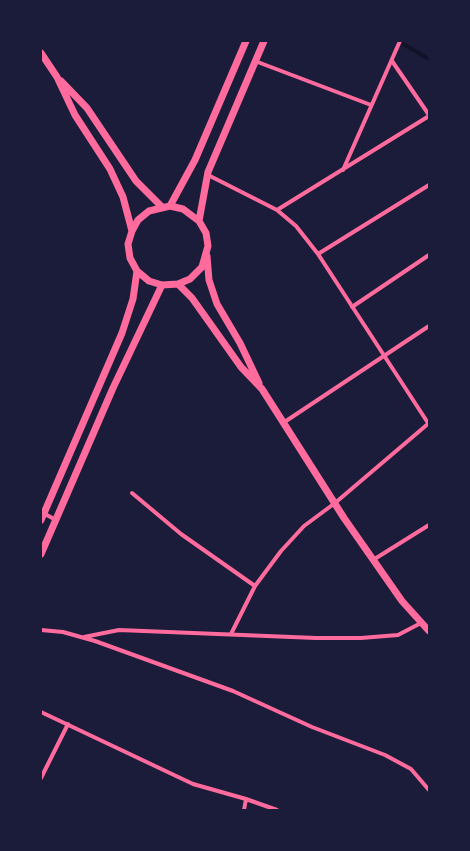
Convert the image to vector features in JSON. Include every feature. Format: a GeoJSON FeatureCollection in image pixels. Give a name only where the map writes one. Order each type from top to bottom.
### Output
{"type":"FeatureCollection","features":[{"type":"Feature","properties":{"kind":"street"},"geometry":{"type":"LineString","coordinates":[[166,206],[195,160],[246,41]]}},
{"type":"Feature","properties":{"kind":"street"},"geometry":{"type":"LineString","coordinates":[[199,221],[208,176],[264,41]]}},
{"type":"Feature","properties":{"kind":"street"},"geometry":{"type":"LineString","coordinates":[[343,170],[400,41]]}},
{"type":"Feature","properties":{"kind":"street"},"geometry":{"type":"LineString","coordinates":[[41,54],[57,77],[87,108],[136,181],[166,206]]}},
{"type":"Feature","properties":{"kind":"street"},"geometry":{"type":"LineString","coordinates":[[277,210],[429,116],[392,60]]}},
{"type":"Feature","properties":{"kind":"street"},"geometry":{"type":"LineString","coordinates":[[255,62],[371,105]]}},
{"type":"Feature","properties":{"kind":"street"},"geometry":{"type":"LineString","coordinates":[[57,77],[74,115],[110,169],[123,197],[132,231]]}},
{"type":"Feature","properties":{"kind":"street"},"geometry":{"type":"LineString","coordinates":[[208,176],[277,210],[296,226],[318,254],[428,423],[335,503],[304,526],[281,551],[255,586],[231,634]]}},
{"type":"Feature","properties":{"kind":"street"},"geometry":{"type":"LineString","coordinates":[[318,254],[429,185]]}},
{"type":"Feature","properties":{"kind":"street"},"geometry":{"type":"LineString","coordinates":[[207,254],[202,267],[190,279],[178,284],[162,285],[149,281],[137,271],[130,258],[128,244],[132,231],[138,220],[149,211],[166,206],[183,209],[199,221],[206,233],[209,280],[217,304],[244,350],[262,389],[335,503],[402,601],[429,631]]}},
{"type":"Feature","properties":{"kind":"street"},"geometry":{"type":"LineString","coordinates":[[352,307],[429,255]]}},
{"type":"Feature","properties":{"kind":"street"},"geometry":{"type":"LineString","coordinates":[[56,520],[42,515],[122,333],[133,299],[137,271]]}},
{"type":"Feature","properties":{"kind":"street"},"geometry":{"type":"LineString","coordinates":[[178,284],[192,298],[241,367],[262,389]]}},
{"type":"Feature","properties":{"kind":"street"},"geometry":{"type":"LineString","coordinates":[[41,554],[113,388],[162,285]]}},
{"type":"Feature","properties":{"kind":"street"},"geometry":{"type":"LineString","coordinates":[[283,423],[429,326]]}},
{"type":"Feature","properties":{"kind":"street"},"geometry":{"type":"LineString","coordinates":[[132,493],[181,534],[255,586]]}},
{"type":"Feature","properties":{"kind":"street"},"geometry":{"type":"LineString","coordinates":[[374,560],[429,525]]}},
{"type":"Feature","properties":{"kind":"street"},"geometry":{"type":"LineString","coordinates":[[82,637],[119,630],[316,638],[361,638],[398,635],[421,623]]}},
{"type":"Feature","properties":{"kind":"street"},"geometry":{"type":"LineString","coordinates":[[41,630],[63,632],[82,637],[233,691],[312,727],[385,754],[411,769],[429,790]]}},
{"type":"Feature","properties":{"kind":"street"},"geometry":{"type":"LineString","coordinates":[[41,712],[193,784],[246,799],[276,810]]}},
{"type":"Feature","properties":{"kind":"street"},"geometry":{"type":"LineString","coordinates":[[41,778],[68,724]]}},
{"type":"Feature","properties":{"kind":"street"},"geometry":{"type":"LineString","coordinates":[[244,810],[246,799]]}},
{"type":"Feature","properties":{"kind":"waterway"},"geometry":{"type":"LineString","coordinates":[[398,41],[429,59]]}}]}
